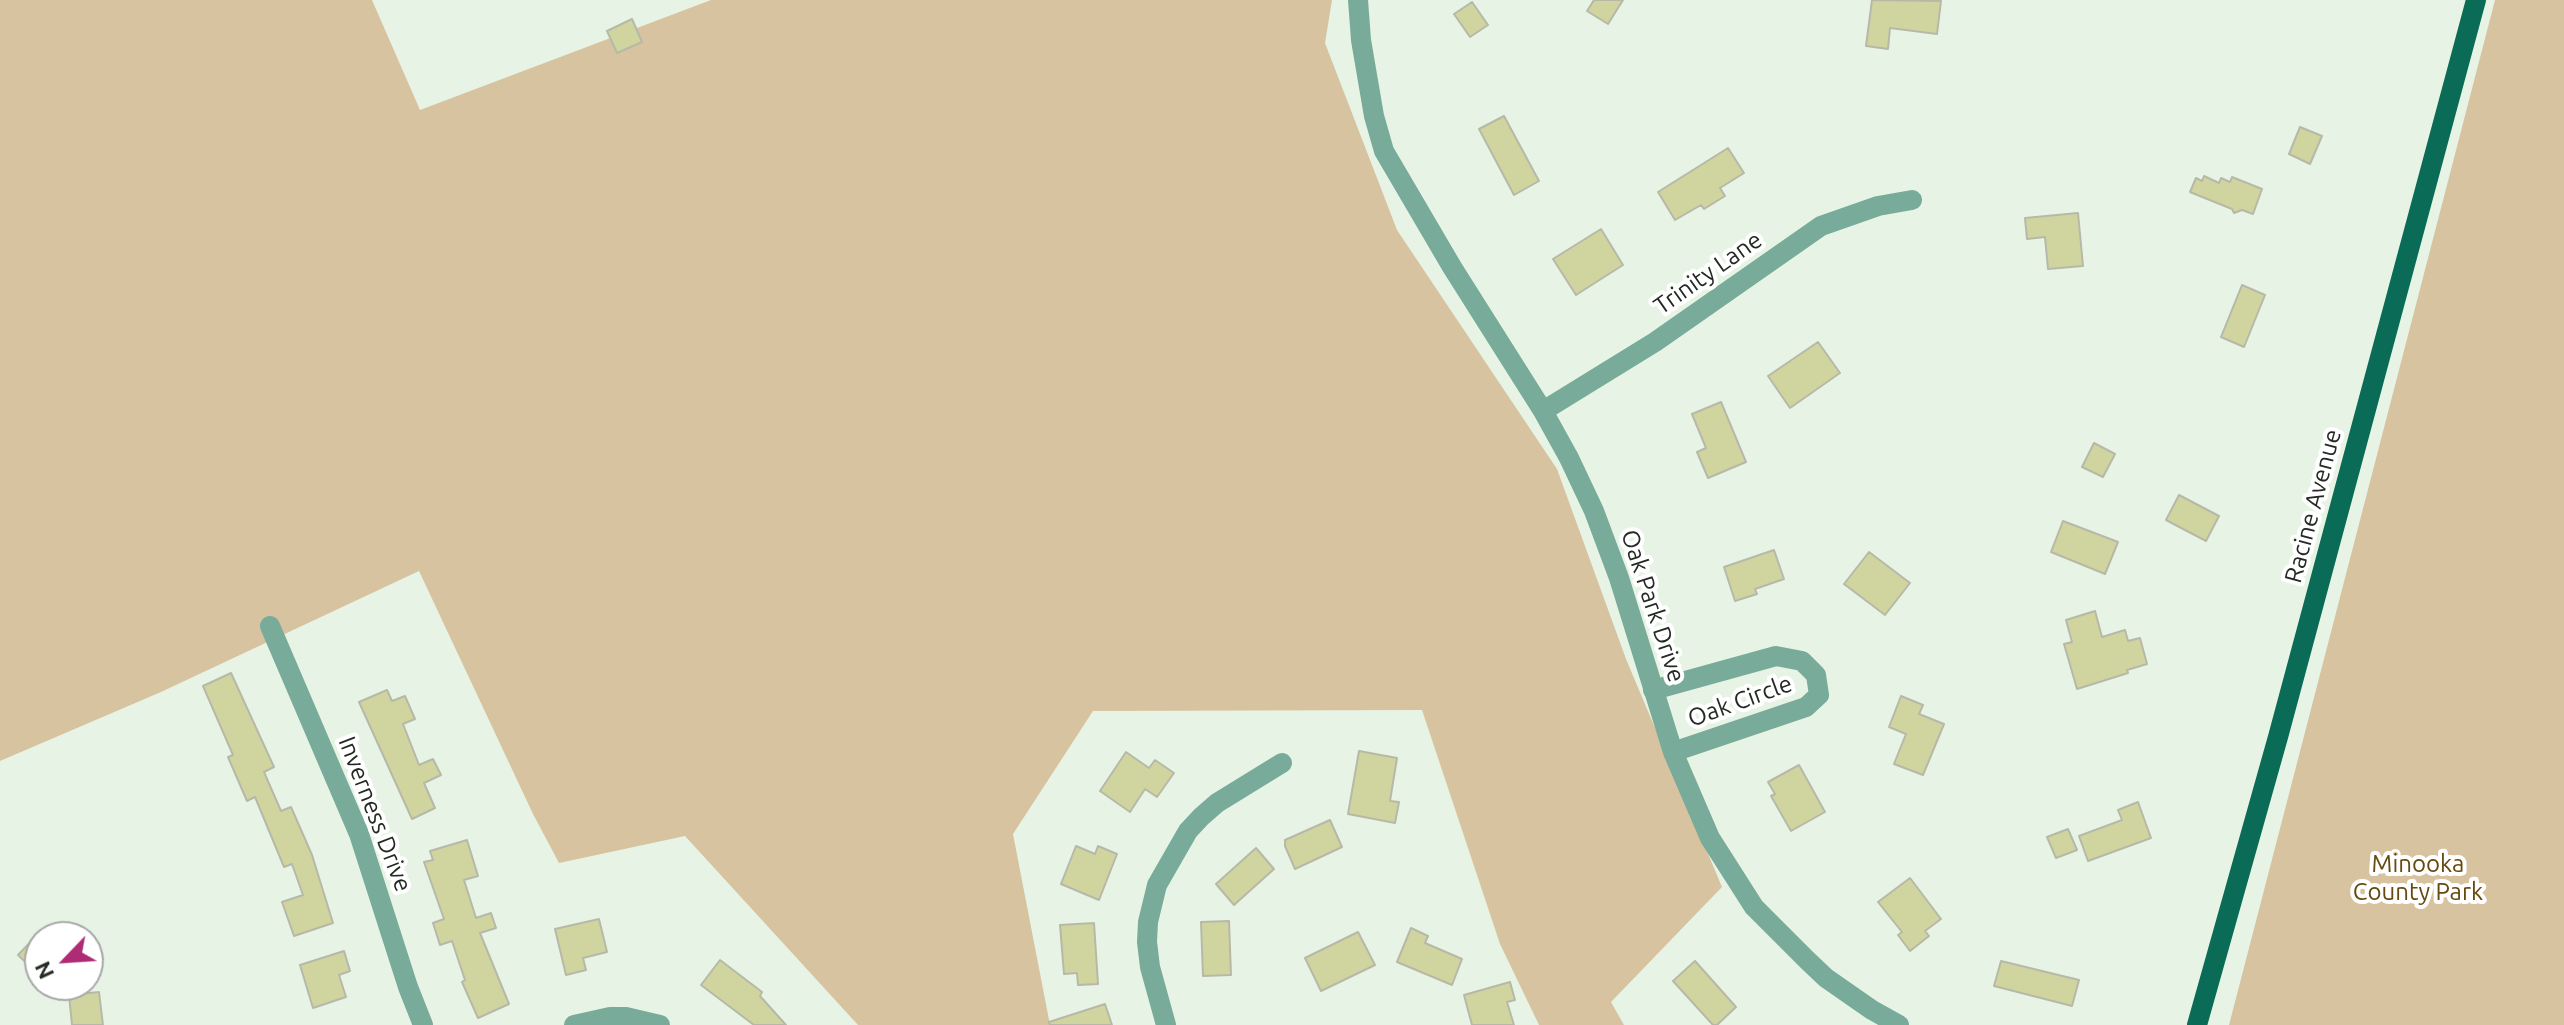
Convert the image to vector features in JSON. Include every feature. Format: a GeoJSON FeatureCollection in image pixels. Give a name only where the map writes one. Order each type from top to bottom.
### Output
{"type":"FeatureCollection","features":[{"type":"Feature","properties":{"kind":"main road","name":"Racine Avenue"},"geometry":{"type":"LineString","coordinates":[[2197,1025],[2278,737],[2476,0]]}},
{"type":"Feature","properties":{"kind":"street","name":"Oak Park Drive"},"geometry":{"type":"LineString","coordinates":[[1358,0],[1361,40],[1374,116],[1384,151],[1543,411],[1594,511],[1619,578],[1673,752],[1710,838],[1754,907],[1826,978],[1899,1025]]}},
{"type":"Feature","properties":{"kind":"street","name":"Trinity Lane"},"geometry":{"type":"LineString","coordinates":[[1543,411],[1655,342],[1821,226],[1878,206],[1912,200]]}},
{"type":"Feature","properties":{"kind":"street","name":"Inverness Drive"},"geometry":{"type":"LineString","coordinates":[[270,626],[359,834],[423,1025]]}},
{"type":"Feature","properties":{"kind":"street","name":"Oak Circle"},"geometry":{"type":"LineString","coordinates":[[1653,690],[1776,656],[1802,661],[1816,675],[1819,695],[1806,707],[1673,752]]}},
{"type":"Feature","properties":{"kind":"street"},"geometry":{"type":"LineString","coordinates":[[1166,1025],[1150,967],[1147,942],[1148,922],[1157,885],[1181,842],[1201,817],[1217,803],[1282,763]]}},
{"type":"Feature","properties":{"kind":"street"},"geometry":{"type":"LineString","coordinates":[[574,1025],[610,1017],[626,1017],[660,1025]]}},
{"type":"Feature","properties":{"kind":"green space"},"geometry":{"type":"Polygon","coordinates":[[[0,0],[372,0],[420,110],[711,0],[1332,0],[1325,43],[1397,230],[1557,469],[1626,659],[1722,887],[1611,1002],[1624,1025],[1539,1025],[1500,944],[1422,710],[1093,711],[1013,834],[1050,1025],[858,1025],[685,836],[559,863],[419,571],[161,692],[0,761],[0,0]]]}},
{"type":"Feature","properties":{"kind":"green space","name":"Minooka County Park"},"geometry":{"type":"Polygon","coordinates":[[[2495,0],[2564,0],[2564,1025],[2229,1025],[2495,0]]]}},
{"type":"Feature","properties":{"kind":"building"},"geometry":{"type":"Polygon","coordinates":[[[1594,0],[1623,0],[1608,24],[1587,11],[1594,0]]]}},
{"type":"Feature","properties":{"kind":"building"},"geometry":{"type":"Polygon","coordinates":[[[1872,0],[1941,1],[1937,34],[1890,28],[1888,49],[1866,46],[1872,0]]]}},
{"type":"Feature","properties":{"kind":"building"},"geometry":{"type":"Polygon","coordinates":[[[1472,2],[1488,25],[1470,37],[1454,14],[1472,2]]]}},
{"type":"Feature","properties":{"kind":"building"},"geometry":{"type":"Polygon","coordinates":[[[632,19],[642,42],[617,53],[607,31],[632,19]]]}},
{"type":"Feature","properties":{"kind":"building"},"geometry":{"type":"Polygon","coordinates":[[[1504,116],[1539,181],[1514,195],[1479,129],[1504,116]]]}},
{"type":"Feature","properties":{"kind":"building"},"geometry":{"type":"Polygon","coordinates":[[[2300,127],[2322,136],[2310,164],[2289,154],[2300,127]]]}},
{"type":"Feature","properties":{"kind":"building"},"geometry":{"type":"Polygon","coordinates":[[[1728,148],[1744,173],[1720,188],[1725,196],[1704,209],[1701,205],[1675,220],[1658,192],[1728,148]]]}},
{"type":"Feature","properties":{"kind":"building"},"geometry":{"type":"Polygon","coordinates":[[[2204,176],[2219,183],[2221,178],[2230,182],[2232,177],[2262,189],[2253,214],[2242,210],[2234,213],[2232,209],[2190,192],[2196,178],[2202,181],[2204,176]]]}},
{"type":"Feature","properties":{"kind":"building"},"geometry":{"type":"Polygon","coordinates":[[[2078,213],[2083,266],[2048,269],[2045,237],[2027,239],[2025,218],[2078,213]]]}},
{"type":"Feature","properties":{"kind":"building"},"geometry":{"type":"Polygon","coordinates":[[[1601,229],[1623,265],[1576,295],[1553,259],[1601,229]]]}},
{"type":"Feature","properties":{"kind":"building"},"geometry":{"type":"Polygon","coordinates":[[[2242,285],[2265,295],[2244,347],[2221,337],[2242,285]]]}},
{"type":"Feature","properties":{"kind":"building"},"geometry":{"type":"Polygon","coordinates":[[[1818,342],[1840,373],[1790,408],[1768,376],[1818,342]]]}},
{"type":"Feature","properties":{"kind":"building"},"geometry":{"type":"Polygon","coordinates":[[[1721,402],[1746,462],[1708,478],[1697,452],[1706,448],[1692,414],[1721,402]]]}},
{"type":"Feature","properties":{"kind":"building"},"geometry":{"type":"Polygon","coordinates":[[[2094,443],[2115,454],[2103,477],[2082,467],[2094,443]]]}},
{"type":"Feature","properties":{"kind":"building"},"geometry":{"type":"Polygon","coordinates":[[[2179,495],[2219,516],[2206,541],[2166,520],[2179,495]]]}},
{"type":"Feature","properties":{"kind":"building"},"geometry":{"type":"Polygon","coordinates":[[[2063,521],[2118,542],[2105,574],[2051,552],[2063,521]]]}},
{"type":"Feature","properties":{"kind":"building"},"geometry":{"type":"Polygon","coordinates":[[[1774,550],[1784,579],[1755,589],[1757,594],[1735,601],[1724,567],[1774,550]]]}},
{"type":"Feature","properties":{"kind":"building"},"geometry":{"type":"Polygon","coordinates":[[[1869,552],[1910,583],[1885,615],[1844,584],[1869,552]]]}},
{"type":"Feature","properties":{"kind":"building"},"geometry":{"type":"Polygon","coordinates":[[[2095,611],[2102,637],[2125,630],[2128,641],[2140,638],[2147,664],[2077,689],[2064,644],[2072,642],[2066,620],[2095,611]]]}},
{"type":"Feature","properties":{"kind":"building"},"geometry":{"type":"Polygon","coordinates":[[[231,673],[274,767],[264,772],[281,811],[291,807],[312,855],[333,923],[294,936],[282,902],[303,895],[292,864],[284,867],[255,797],[247,801],[228,757],[233,755],[203,686],[231,673]]]}},
{"type":"Feature","properties":{"kind":"building"},"geometry":{"type":"Polygon","coordinates":[[[387,690],[392,701],[405,696],[415,719],[403,724],[419,765],[433,759],[441,775],[424,783],[435,808],[412,819],[359,702],[387,690]]]}},
{"type":"Feature","properties":{"kind":"building"},"geometry":{"type":"Polygon","coordinates":[[[1901,696],[1923,705],[1919,714],[1944,724],[1923,775],[1894,764],[1906,734],[1889,727],[1901,696]]]}},
{"type":"Feature","properties":{"kind":"building"},"geometry":{"type":"Polygon","coordinates":[[[1359,751],[1397,758],[1390,801],[1399,802],[1395,823],[1348,814],[1359,751]]]}},
{"type":"Feature","properties":{"kind":"building"},"geometry":{"type":"Polygon","coordinates":[[[1126,752],[1149,768],[1155,760],[1174,773],[1157,797],[1145,789],[1130,812],[1100,791],[1126,752]]]}},
{"type":"Feature","properties":{"kind":"building"},"geometry":{"type":"Polygon","coordinates":[[[1799,765],[1825,812],[1791,831],[1771,796],[1775,794],[1768,782],[1799,765]]]}},
{"type":"Feature","properties":{"kind":"building"},"geometry":{"type":"Polygon","coordinates":[[[2138,802],[2151,838],[2088,861],[2079,836],[2122,820],[2118,810],[2138,802]]]}},
{"type":"Feature","properties":{"kind":"building"},"geometry":{"type":"Polygon","coordinates":[[[1330,820],[1342,847],[1295,869],[1285,840],[1330,820]]]}},
{"type":"Feature","properties":{"kind":"building"},"geometry":{"type":"Polygon","coordinates":[[[2068,829],[2077,850],[2056,858],[2047,837],[2068,829]]]}},
{"type":"Feature","properties":{"kind":"building"},"geometry":{"type":"Polygon","coordinates":[[[467,840],[478,876],[464,880],[476,918],[491,913],[496,928],[480,933],[509,1004],[478,1018],[462,982],[465,980],[452,941],[440,945],[433,923],[444,919],[424,862],[433,860],[430,851],[467,840]]]}},
{"type":"Feature","properties":{"kind":"building"},"geometry":{"type":"Polygon","coordinates":[[[1076,846],[1095,854],[1098,846],[1117,854],[1099,900],[1061,884],[1076,846]]]}},
{"type":"Feature","properties":{"kind":"building"},"geometry":{"type":"Polygon","coordinates":[[[1256,848],[1274,869],[1234,905],[1216,884],[1256,848]]]}},
{"type":"Feature","properties":{"kind":"building"},"geometry":{"type":"Polygon","coordinates":[[[1910,878],[1941,919],[1925,931],[1929,936],[1910,951],[1898,935],[1902,932],[1878,902],[1910,878]]]}},
{"type":"Feature","properties":{"kind":"building"},"geometry":{"type":"Polygon","coordinates":[[[599,919],[607,952],[583,958],[586,970],[566,975],[555,929],[599,919]]]}},
{"type":"Feature","properties":{"kind":"building"},"geometry":{"type":"Polygon","coordinates":[[[1229,921],[1231,975],[1203,976],[1201,922],[1229,921]]]}},
{"type":"Feature","properties":{"kind":"building"},"geometry":{"type":"Polygon","coordinates":[[[1094,923],[1098,984],[1078,985],[1077,973],[1064,974],[1060,925],[1094,923]]]}},
{"type":"Feature","properties":{"kind":"building"},"geometry":{"type":"Polygon","coordinates":[[[1411,928],[1428,936],[1425,943],[1462,959],[1452,985],[1397,962],[1411,928]]]}},
{"type":"Feature","properties":{"kind":"building"},"geometry":{"type":"Polygon","coordinates":[[[1358,932],[1375,965],[1321,991],[1305,958],[1358,932]]]}},
{"type":"Feature","properties":{"kind":"building"},"geometry":{"type":"Polygon","coordinates":[[[344,951],[350,971],[339,975],[346,997],[313,1008],[300,965],[344,951]]]}},
{"type":"Feature","properties":{"kind":"building"},"geometry":{"type":"Polygon","coordinates":[[[720,960],[762,992],[760,996],[786,1025],[754,1025],[701,985],[720,960]]]}},
{"type":"Feature","properties":{"kind":"building"},"geometry":{"type":"Polygon","coordinates":[[[1695,961],[1736,1007],[1717,1025],[1713,1025],[1673,981],[1695,961]]]}},
{"type":"Feature","properties":{"kind":"building"},"geometry":{"type":"Polygon","coordinates":[[[2001,961],[2079,980],[2072,1006],[1994,986],[2001,961]]]}},
{"type":"Feature","properties":{"kind":"building"},"geometry":{"type":"Polygon","coordinates":[[[1510,982],[1515,1000],[1507,1002],[1514,1025],[1472,1025],[1464,995],[1510,982]]]}},
{"type":"Feature","properties":{"kind":"building"},"geometry":{"type":"Polygon","coordinates":[[[70,1001],[100,1001],[103,1025],[72,1025],[70,1001]]]}},
{"type":"Feature","properties":{"kind":"building"},"geometry":{"type":"Polygon","coordinates":[[[1105,1004],[1112,1025],[1050,1025],[1049,1022],[1105,1004]]]}}]}
